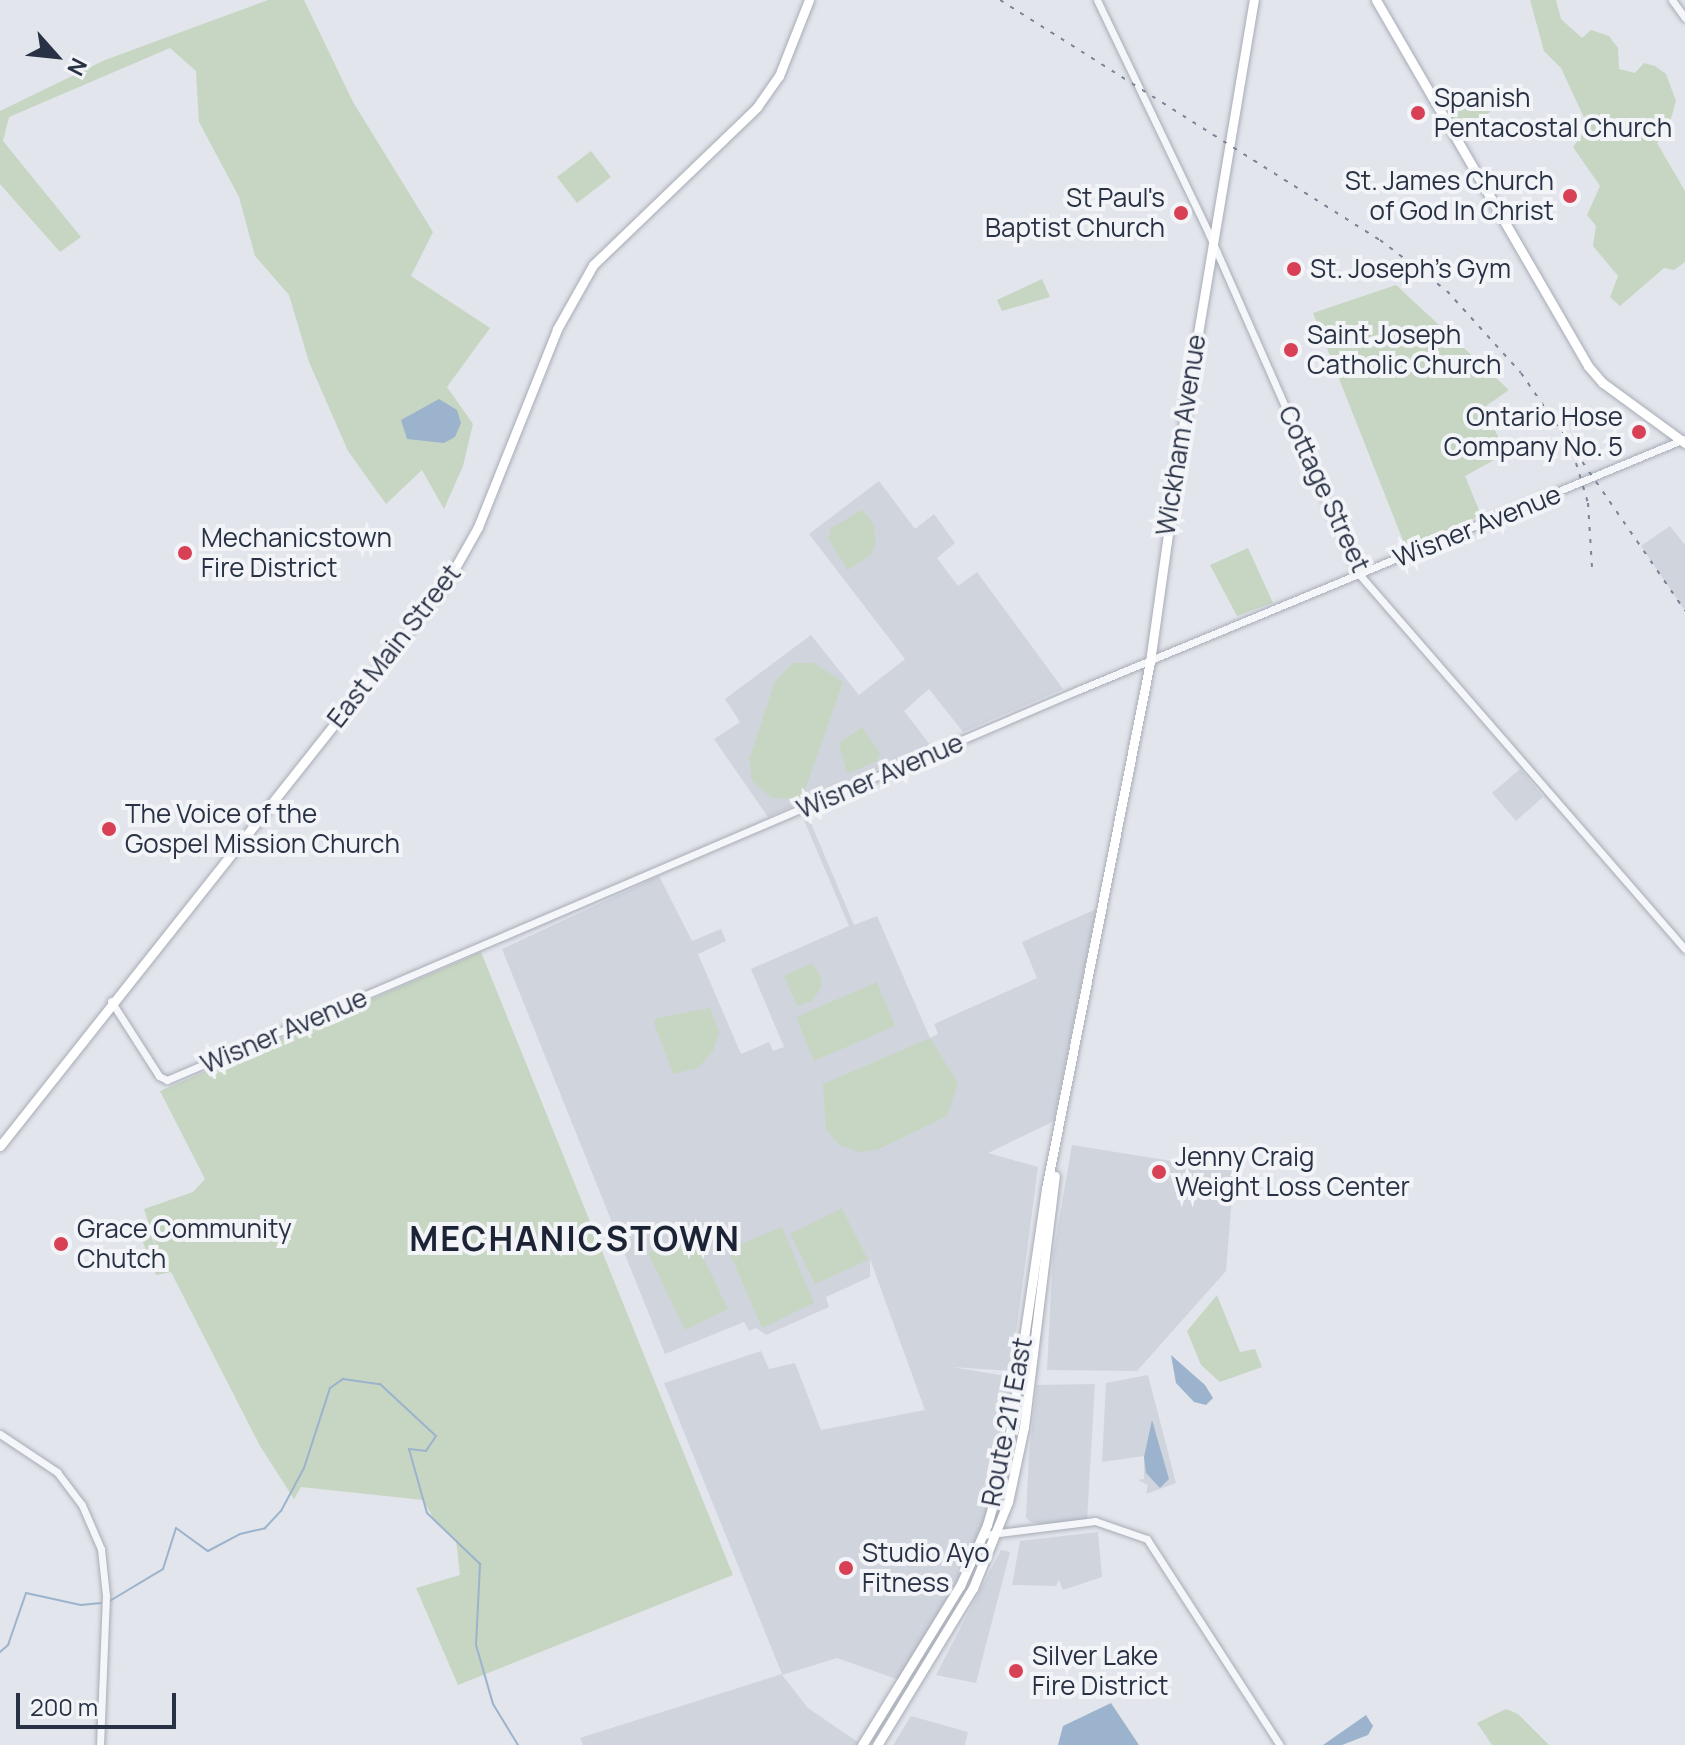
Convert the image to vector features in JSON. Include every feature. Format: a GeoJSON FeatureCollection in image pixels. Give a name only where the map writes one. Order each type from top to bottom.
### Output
{"type":"FeatureCollection","features":[{"type":"Feature","properties":{"kind":"main road","name":"East Main Street"},"geometry":{"type":"LineString","coordinates":[[0,1146],[111,1001],[447,582],[478,527],[557,329],[593,265],[757,107],[779,76],[809,0]]}},
{"type":"Feature","properties":{"kind":"main road","name":"Wickham Avenue"},"geometry":{"type":"LineString","coordinates":[[1112,870],[1150,662],[1162,553],[1254,0]]}},
{"type":"Feature","properties":{"kind":"main road"},"geometry":{"type":"LineString","coordinates":[[1376,0],[1588,366],[1603,383],[1684,441]]}},
{"type":"Feature","properties":{"kind":"main road","name":"Route 211 East"},"geometry":{"type":"LineString","coordinates":[[862,1745],[951,1602],[983,1535],[1009,1445],[1039,1228],[1055,1165],[1112,870]]}},
{"type":"Feature","properties":{"kind":"main road","name":"Route 211 East"},"geometry":{"type":"LineString","coordinates":[[877,1745],[964,1604],[997,1534],[1021,1442],[1055,1165]]}},
{"type":"Feature","properties":{"kind":"street","name":"Cottage Street"},"geometry":{"type":"LineString","coordinates":[[1097,0],[1213,244],[1359,574],[1685,949]]}},
{"type":"Feature","properties":{"kind":"street"},"geometry":{"type":"LineString","coordinates":[[1672,0],[1685,18]]}},
{"type":"Feature","properties":{"kind":"street","name":"Wisner Avenue"},"geometry":{"type":"LineString","coordinates":[[111,1001],[159,1076],[167,1080],[1150,662],[1684,441]]}},
{"type":"Feature","properties":{"kind":"street"},"geometry":{"type":"LineString","coordinates":[[0,1434],[43,1459],[74,1493],[101,1549],[106,1610],[100,1745]]}},
{"type":"Feature","properties":{"kind":"street"},"geometry":{"type":"LineString","coordinates":[[983,1535],[1095,1521],[1147,1539],[1280,1745]]}},
{"type":"Feature","properties":{"kind":"shaded area"},"geometry":{"type":"Polygon","coordinates":[[[879,481],[915,529],[934,514],[955,543],[937,558],[958,586],[977,572],[1063,689],[963,732],[929,689],[904,711],[931,746],[802,802],[854,925],[877,916],[930,1038],[938,1034],[934,1024],[1037,978],[1022,942],[1096,909],[1054,1121],[988,1153],[1038,1167],[1011,1371],[952,1367],[1018,1378],[1003,1474],[983,1535],[902,1681],[837,1658],[782,1675],[808,1708],[862,1745],[583,1745],[580,1738],[782,1674],[664,1383],[761,1351],[769,1369],[795,1363],[821,1430],[925,1410],[870,1259],[870,1277],[826,1297],[829,1307],[766,1335],[756,1328],[749,1331],[744,1322],[665,1354],[502,949],[659,876],[692,941],[721,929],[726,941],[698,954],[741,1054],[769,1042],[773,1051],[784,1047],[751,969],[849,926],[797,804],[768,817],[714,739],[740,722],[725,699],[811,635],[859,695],[905,659],[809,534],[879,481]]]}},
{"type":"Feature","properties":{"kind":"shaded area"},"geometry":{"type":"Polygon","coordinates":[[[1670,526],[1685,545],[1685,611],[1641,546],[1670,526]]]}},
{"type":"Feature","properties":{"kind":"shaded area"},"geometry":{"type":"Polygon","coordinates":[[[1520,769],[1543,797],[1516,821],[1492,793],[1520,769]]]}},
{"type":"Feature","properties":{"kind":"shaded area"},"geometry":{"type":"Polygon","coordinates":[[[1072,1145],[1234,1171],[1226,1271],[1137,1371],[1047,1370],[1053,1255],[1072,1145]]]}},
{"type":"Feature","properties":{"kind":"shaded area"},"geometry":{"type":"Polygon","coordinates":[[[1148,1375],[1176,1483],[1146,1494],[1148,1485],[1138,1480],[1144,1479],[1144,1456],[1102,1462],[1106,1383],[1148,1375]]]}},
{"type":"Feature","properties":{"kind":"shaded area"},"geometry":{"type":"Polygon","coordinates":[[[1095,1384],[1087,1520],[1047,1525],[1031,1522],[1026,1518],[1037,1385],[1095,1384]]]}},
{"type":"Feature","properties":{"kind":"shaded area"},"geometry":{"type":"Polygon","coordinates":[[[1098,1532],[1102,1577],[1063,1590],[1059,1580],[1056,1586],[1012,1585],[1020,1541],[1098,1532]]]}},
{"type":"Feature","properties":{"kind":"shaded area"},"geometry":{"type":"Polygon","coordinates":[[[1001,1550],[1010,1552],[976,1683],[936,1675],[1001,1550]]]}},
{"type":"Feature","properties":{"kind":"shaded area"},"geometry":{"type":"Polygon","coordinates":[[[911,1716],[968,1732],[965,1745],[893,1745],[911,1716]]]}},
{"type":"Feature","properties":{"kind":"green space"},"geometry":{"type":"Polygon","coordinates":[[[268,0],[304,0],[353,102],[433,232],[411,276],[490,328],[447,387],[473,424],[463,466],[444,509],[422,470],[386,504],[348,451],[309,362],[289,295],[255,256],[239,197],[199,122],[196,71],[170,48],[9,117],[3,141],[81,237],[60,252],[0,184],[0,111],[105,60],[268,0]]]}},
{"type":"Feature","properties":{"kind":"green space"},"geometry":{"type":"Polygon","coordinates":[[[1530,0],[1556,0],[1561,19],[1582,38],[1591,30],[1609,36],[1618,48],[1619,69],[1635,73],[1644,63],[1655,66],[1666,74],[1676,101],[1668,129],[1657,143],[1685,191],[1685,262],[1674,270],[1664,268],[1620,306],[1610,297],[1618,276],[1593,246],[1596,226],[1587,215],[1600,186],[1573,147],[1588,126],[1561,68],[1544,51],[1530,0]]]}},
{"type":"Feature","properties":{"kind":"green space"},"geometry":{"type":"Polygon","coordinates":[[[1480,89],[1492,110],[1460,138],[1444,110],[1480,89]]]}},
{"type":"Feature","properties":{"kind":"green space"},"geometry":{"type":"Polygon","coordinates":[[[591,151],[611,177],[577,203],[557,177],[591,151]]]}},
{"type":"Feature","properties":{"kind":"green space"},"geometry":{"type":"Polygon","coordinates":[[[1042,279],[1050,297],[1002,311],[997,300],[1042,279]]]}},
{"type":"Feature","properties":{"kind":"green space"},"geometry":{"type":"Polygon","coordinates":[[[1396,285],[1509,390],[1483,408],[1507,453],[1465,476],[1481,515],[1406,548],[1313,313],[1396,285]]]}},
{"type":"Feature","properties":{"kind":"green space"},"geometry":{"type":"Polygon","coordinates":[[[862,510],[873,523],[876,541],[871,555],[848,570],[828,539],[831,528],[862,510]]]}},
{"type":"Feature","properties":{"kind":"green space"},"geometry":{"type":"Polygon","coordinates":[[[1248,548],[1273,603],[1237,616],[1210,565],[1248,548]]]}},
{"type":"Feature","properties":{"kind":"green space"},"geometry":{"type":"Polygon","coordinates":[[[793,663],[814,663],[843,682],[802,799],[772,798],[752,781],[749,760],[775,681],[793,663]]]}},
{"type":"Feature","properties":{"kind":"green space"},"geometry":{"type":"Polygon","coordinates":[[[862,727],[880,754],[877,761],[847,774],[839,743],[862,727]]]}},
{"type":"Feature","properties":{"kind":"green space"},"geometry":{"type":"Polygon","coordinates":[[[481,952],[733,1575],[458,1685],[416,1588],[460,1575],[456,1540],[436,1523],[423,1500],[301,1487],[294,1499],[260,1446],[171,1272],[156,1275],[140,1235],[149,1231],[158,1253],[144,1209],[193,1192],[205,1179],[160,1091],[481,952]]]}},
{"type":"Feature","properties":{"kind":"green space"},"geometry":{"type":"Polygon","coordinates":[[[812,963],[821,977],[821,988],[812,1001],[797,1006],[784,976],[812,963]]]}},
{"type":"Feature","properties":{"kind":"green space"},"geometry":{"type":"Polygon","coordinates":[[[877,982],[895,1026],[814,1061],[796,1017],[877,982]]]}},
{"type":"Feature","properties":{"kind":"green space"},"geometry":{"type":"Polygon","coordinates":[[[710,1008],[719,1032],[713,1051],[698,1068],[673,1074],[654,1023],[657,1018],[710,1008]]]}},
{"type":"Feature","properties":{"kind":"green space"},"geometry":{"type":"Polygon","coordinates":[[[930,1038],[958,1083],[947,1116],[877,1150],[859,1152],[839,1145],[826,1129],[823,1084],[930,1038]]]}},
{"type":"Feature","properties":{"kind":"green space"},"geometry":{"type":"Polygon","coordinates":[[[842,1208],[868,1260],[815,1284],[790,1234],[842,1208]]]}},
{"type":"Feature","properties":{"kind":"green space"},"geometry":{"type":"Polygon","coordinates":[[[782,1227],[814,1303],[762,1328],[728,1249],[782,1227]]]}},
{"type":"Feature","properties":{"kind":"green space"},"geometry":{"type":"Polygon","coordinates":[[[691,1232],[728,1309],[685,1330],[648,1253],[691,1232]]]}},
{"type":"Feature","properties":{"kind":"green space"},"geometry":{"type":"Polygon","coordinates":[[[1217,1295],[1240,1352],[1255,1349],[1262,1367],[1220,1382],[1201,1365],[1187,1331],[1217,1295]]]}},
{"type":"Feature","properties":{"kind":"green space"},"geometry":{"type":"Polygon","coordinates":[[[1506,1709],[1518,1714],[1549,1745],[1492,1745],[1477,1723],[1506,1709]]]}},
{"type":"Feature","properties":{"kind":"water"},"geometry":{"type":"Polygon","coordinates":[[[439,399],[457,410],[461,423],[455,437],[444,443],[407,439],[401,420],[439,399]]]}},
{"type":"Feature","properties":{"kind":"water"},"geometry":{"type":"Polygon","coordinates":[[[1171,1355],[1205,1385],[1213,1398],[1206,1405],[1194,1402],[1176,1383],[1171,1355]]]}},
{"type":"Feature","properties":{"kind":"water"},"geometry":{"type":"Polygon","coordinates":[[[1152,1420],[1169,1479],[1160,1488],[1146,1473],[1144,1457],[1152,1420]]]}},
{"type":"Feature","properties":{"kind":"water"},"geometry":{"type":"Polygon","coordinates":[[[1111,1703],[1139,1745],[1058,1745],[1063,1726],[1111,1703]]]}},
{"type":"Feature","properties":{"kind":"water"},"geometry":{"type":"Polygon","coordinates":[[[1366,1715],[1373,1726],[1368,1735],[1342,1745],[1323,1745],[1366,1715]]]}},
{"type":"Feature","properties":{"kind":"waterway"},"geometry":{"type":"LineString","coordinates":[[108,1602],[163,1569],[176,1528],[208,1551],[240,1534],[265,1528],[281,1511],[304,1468],[330,1388],[343,1379],[380,1384],[436,1436],[426,1451],[409,1449],[427,1513],[480,1564],[476,1645],[493,1704],[518,1745]]}},
{"type":"Feature","properties":{"kind":"waterway"},"geometry":{"type":"LineString","coordinates":[[0,1652],[8,1645],[26,1593],[81,1605],[101,1603]]}},
{"type":"Feature","properties":{"kind":"railway"},"geometry":{"type":"LineString","coordinates":[[1000,0],[1380,240],[1447,291],[1521,373],[1685,611]]}},
{"type":"Feature","properties":{"kind":"railway"},"geometry":{"type":"LineString","coordinates":[[1576,463],[1588,503],[1592,567]]}},
{"type":"Feature","properties":{"kind":"place","name":"Spanish Pentacostal Church"},"geometry":{"type":"Point","coordinates":[1418,113]}},
{"type":"Feature","properties":{"kind":"place","name":"St. James Church of God In Christ"},"geometry":{"type":"Point","coordinates":[1570,196]}},
{"type":"Feature","properties":{"kind":"place","name":"St Paul's Baptist Church"},"geometry":{"type":"Point","coordinates":[1181,213]}},
{"type":"Feature","properties":{"kind":"place","name":"St. Joseph's Gym"},"geometry":{"type":"Point","coordinates":[1294,269]}},
{"type":"Feature","properties":{"kind":"place","name":"Saint Joseph Catholic Church"},"geometry":{"type":"Point","coordinates":[1291,350]}},
{"type":"Feature","properties":{"kind":"place","name":"Ontario Hose Company No. 5"},"geometry":{"type":"Point","coordinates":[1639,432]}},
{"type":"Feature","properties":{"kind":"place","name":"Mechanicstown Fire District"},"geometry":{"type":"Point","coordinates":[185,553]}},
{"type":"Feature","properties":{"kind":"place","name":"The Voice of the Gospel Mission Church"},"geometry":{"type":"Point","coordinates":[109,829]}},
{"type":"Feature","properties":{"kind":"place","name":"Jenny Craig Weight Loss Center"},"geometry":{"type":"Point","coordinates":[1159,1172]}},
{"type":"Feature","properties":{"kind":"place","name":"Grace Community Chutch"},"geometry":{"type":"Point","coordinates":[61,1244]}},
{"type":"Feature","properties":{"kind":"place","name":"Studio Ayo Fitness"},"geometry":{"type":"Point","coordinates":[846,1568]}},
{"type":"Feature","properties":{"kind":"place","name":"Silver Lake Fire District"},"geometry":{"type":"Point","coordinates":[1016,1671]}},
{"type":"Feature","properties":{"kind":"district","name":"MECHANICSTOWN"},"geometry":{"type":"Point","coordinates":[575,1239]}}]}
